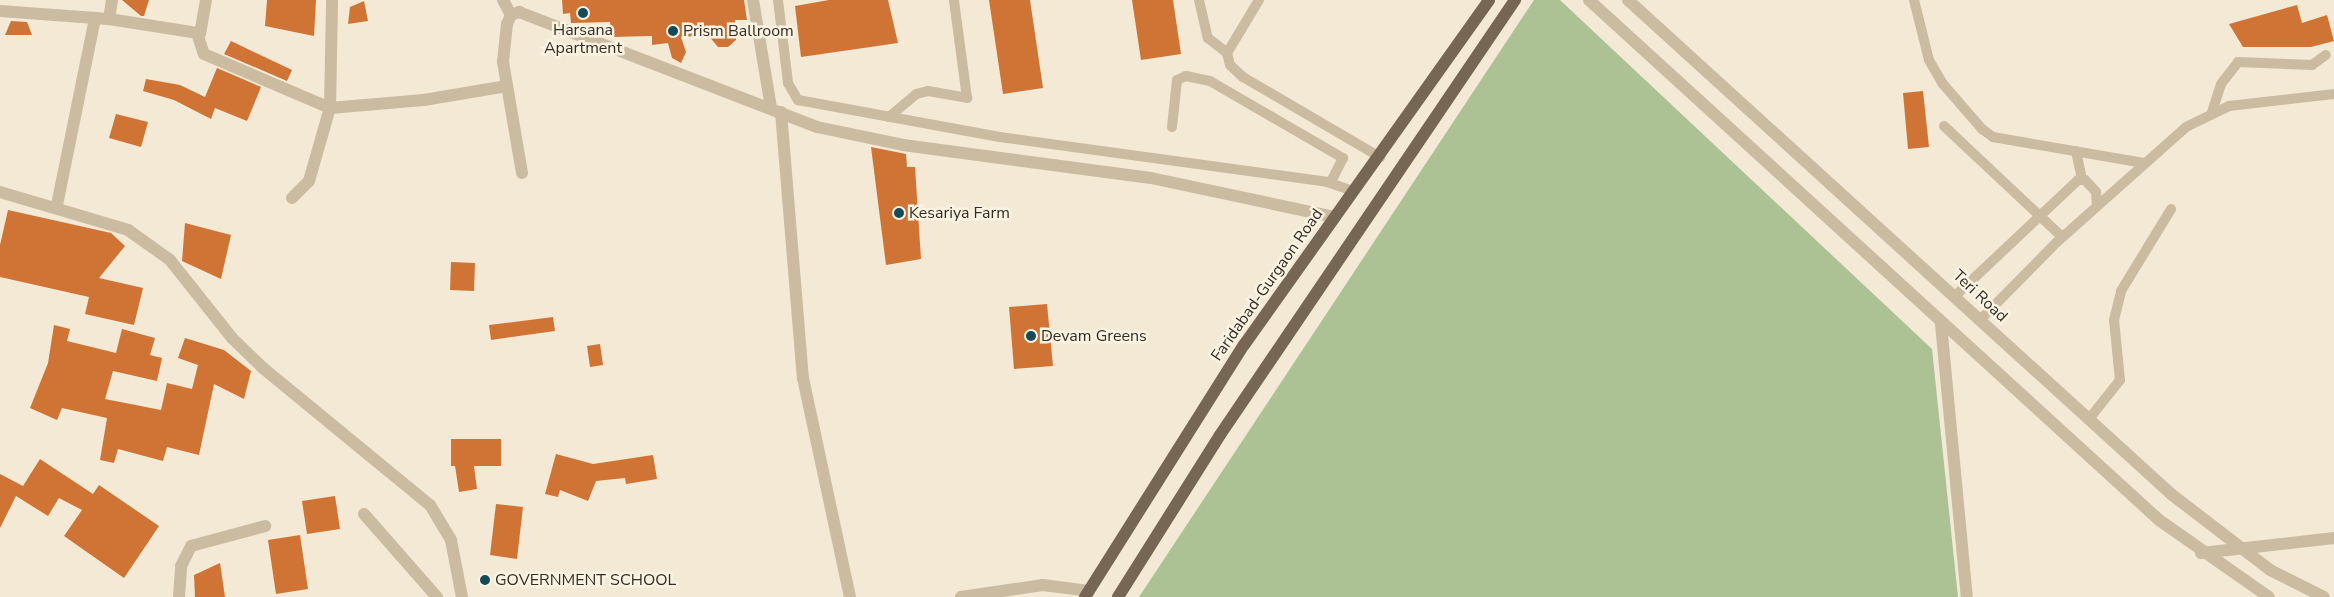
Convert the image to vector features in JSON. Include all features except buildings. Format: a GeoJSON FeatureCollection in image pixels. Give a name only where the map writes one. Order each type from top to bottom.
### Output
{"type":"FeatureCollection","features":[{"type":"Feature","properties":{"kind":"main road","name":"Faridabad-Gurgaon Road"},"geometry":{"type":"LineString","coordinates":[[1087,594],[1189,427],[1489,0]]}},
{"type":"Feature","properties":{"kind":"main road"},"geometry":{"type":"LineString","coordinates":[[1118,597],[1230,419],[1515,0]]}},
{"type":"Feature","properties":{"kind":"street"},"geometry":{"type":"LineString","coordinates":[[109,20],[112,0]]}},
{"type":"Feature","properties":{"kind":"street"},"geometry":{"type":"LineString","coordinates":[[206,0],[200,34],[204,54],[330,108],[424,100],[507,86]]}},
{"type":"Feature","properties":{"kind":"street"},"geometry":{"type":"LineString","coordinates":[[292,198],[308,181],[330,108],[332,0]]}},
{"type":"Feature","properties":{"kind":"street"},"geometry":{"type":"LineString","coordinates":[[503,0],[511,15],[503,39],[507,86],[522,173]]}},
{"type":"Feature","properties":{"kind":"street"},"geometry":{"type":"LineString","coordinates":[[753,0],[776,110],[803,378],[850,597]]}},
{"type":"Feature","properties":{"kind":"street"},"geometry":{"type":"LineString","coordinates":[[1589,0],[1941,324],[2201,553],[2269,597]]}},
{"type":"Feature","properties":{"kind":"street","name":"Teri Road"},"geometry":{"type":"LineString","coordinates":[[1628,0],[1956,296],[2171,494],[2241,545],[2270,570],[2324,597]]}},
{"type":"Feature","properties":{"kind":"street"},"geometry":{"type":"LineString","coordinates":[[0,11],[95,18],[200,34]]}},
{"type":"Feature","properties":{"kind":"street"},"geometry":{"type":"LineString","coordinates":[[511,15],[529,14],[817,127],[903,145],[1151,178],[1335,217]]}},
{"type":"Feature","properties":{"kind":"street"},"geometry":{"type":"LineString","coordinates":[[57,206],[95,18]]}},
{"type":"Feature","properties":{"kind":"street"},"geometry":{"type":"LineString","coordinates":[[0,192],[57,206],[128,230],[153,245],[263,368],[430,505],[451,540],[462,597]]}},
{"type":"Feature","properties":{"kind":"street"},"geometry":{"type":"LineString","coordinates":[[1941,324],[1967,597]]}},
{"type":"Feature","properties":{"kind":"street"},"geometry":{"type":"LineString","coordinates":[[364,514],[437,597]]}},
{"type":"Feature","properties":{"kind":"street"},"geometry":{"type":"LineString","coordinates":[[179,597],[182,566],[191,546],[265,526]]}},
{"type":"Feature","properties":{"kind":"street"},"geometry":{"type":"LineString","coordinates":[[2201,553],[2241,545],[2334,538]]}},
{"type":"Feature","properties":{"kind":"street"},"geometry":{"type":"LineString","coordinates":[[961,597],[1043,585],[1087,594]]}},
{"type":"Feature","properties":{"kind":"lane"},"geometry":{"type":"LineString","coordinates":[[778,0],[790,92],[798,100],[888,117],[1330,183],[1353,191]]}},
{"type":"Feature","properties":{"kind":"lane"},"geometry":{"type":"LineString","coordinates":[[888,117],[916,94],[928,91],[967,98],[954,0]]}},
{"type":"Feature","properties":{"kind":"lane"},"geometry":{"type":"LineString","coordinates":[[1199,0],[1208,38],[1227,53],[1238,75],[1380,157]]}},
{"type":"Feature","properties":{"kind":"lane"},"geometry":{"type":"LineString","coordinates":[[1227,53],[1260,0]]}},
{"type":"Feature","properties":{"kind":"lane"},"geometry":{"type":"LineString","coordinates":[[1914,0],[1929,60],[1943,84],[1982,129],[1993,137],[2144,163]]}},
{"type":"Feature","properties":{"kind":"lane"},"geometry":{"type":"LineString","coordinates":[[2212,112],[2221,84],[2238,62],[2312,65],[2326,55]]}},
{"type":"Feature","properties":{"kind":"lane"},"geometry":{"type":"LineString","coordinates":[[1172,127],[1177,80],[1186,76],[1210,80],[1343,158],[1330,183]]}},
{"type":"Feature","properties":{"kind":"lane"},"geometry":{"type":"LineString","coordinates":[[1981,319],[2062,237],[2186,127],[2212,112],[2334,94]]}},
{"type":"Feature","properties":{"kind":"lane"},"geometry":{"type":"LineString","coordinates":[[1944,126],[2040,213],[2062,237]]}},
{"type":"Feature","properties":{"kind":"lane"},"geometry":{"type":"LineString","coordinates":[[2076,151],[2082,179],[2096,192],[2097,205]]}},
{"type":"Feature","properties":{"kind":"lane"},"geometry":{"type":"LineString","coordinates":[[1956,296],[2040,213],[2082,179]]}},
{"type":"Feature","properties":{"kind":"lane"},"geometry":{"type":"LineString","coordinates":[[2089,419],[2120,380],[2114,320],[2120,291],[2171,209]]}},
{"type":"Feature","properties":{"kind":"green space"},"geometry":{"type":"Polygon","coordinates":[[[1534,0],[1560,0],[1932,349],[1958,597],[1139,597],[1534,0]]]}},
{"type":"Feature","properties":{"kind":"place","name":"Harsana Apartment"},"geometry":{"type":"Point","coordinates":[583,13]}},
{"type":"Feature","properties":{"kind":"place","name":"Prism Ballroom"},"geometry":{"type":"Point","coordinates":[673,31]}},
{"type":"Feature","properties":{"kind":"place","name":"Kesariya Farm"},"geometry":{"type":"Point","coordinates":[899,213]}},
{"type":"Feature","properties":{"kind":"place","name":"Devam Greens"},"geometry":{"type":"Point","coordinates":[1031,336]}},
{"type":"Feature","properties":{"kind":"place","name":"GOVERNMENT SCHOOL"},"geometry":{"type":"Point","coordinates":[485,580]}}]}
